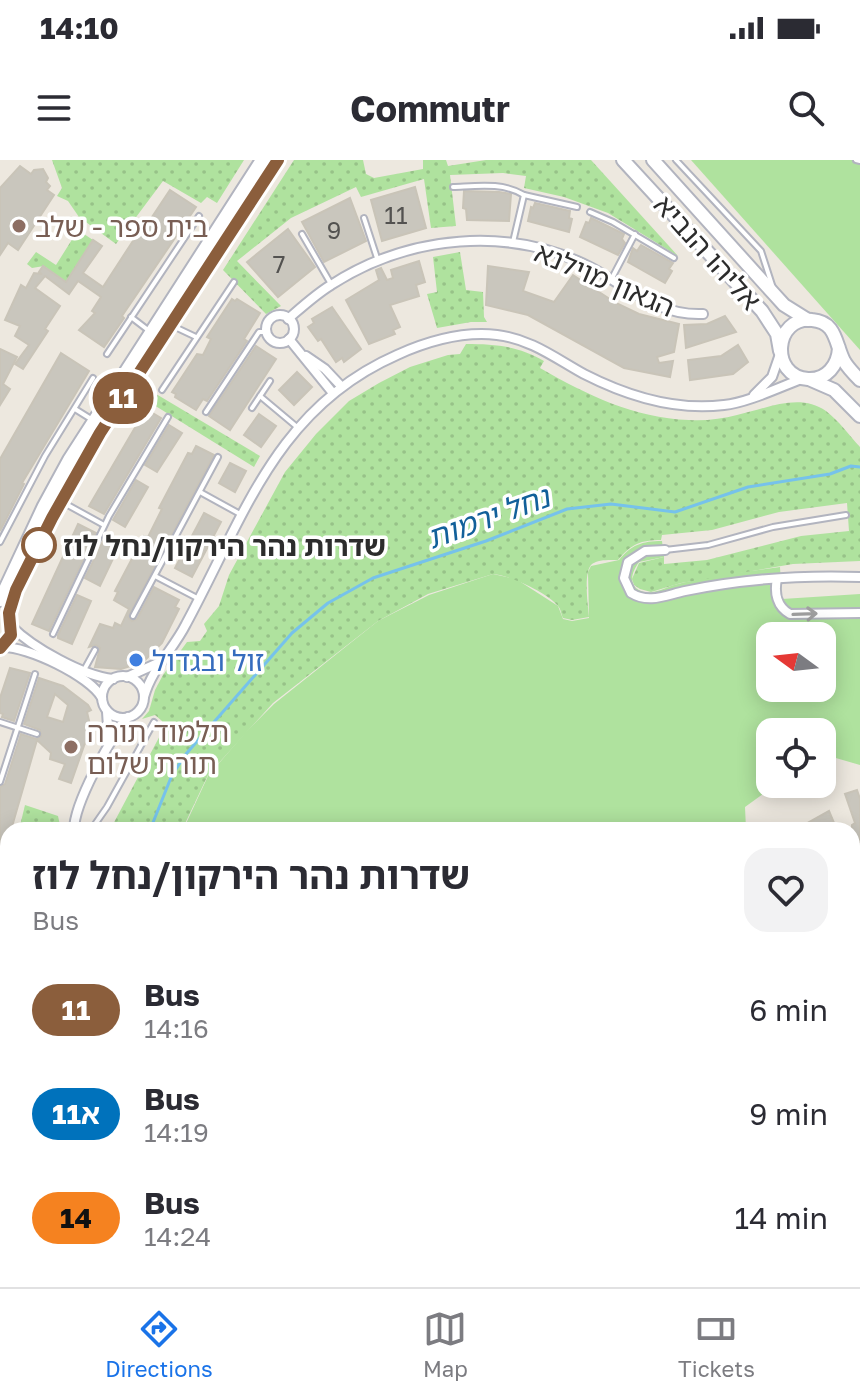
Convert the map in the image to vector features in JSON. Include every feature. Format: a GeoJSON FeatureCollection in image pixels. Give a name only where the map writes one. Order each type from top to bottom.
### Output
{"type":"FeatureCollection","features":[{"type":"Feature","properties":{"kind":"main road"},"geometry":{"type":"LineString","coordinates":[[0,600],[8,572],[93,420],[262,160]]}},
{"type":"Feature","properties":{"kind":"main road"},"geometry":{"type":"LineString","coordinates":[[1,647],[10,638],[7,620],[13,597],[61,501],[100,433],[278,160]]}},
{"type":"Feature","properties":{"kind":"main road","name":"אליהו הנביא"},"geometry":{"type":"LineString","coordinates":[[623,160],[762,311],[777,334],[780,352]]}},
{"type":"Feature","properties":{"kind":"main road","name":"אליהו הנביא"},"geometry":{"type":"LineString","coordinates":[[653,160],[774,294],[808,320]]}},
{"type":"Feature","properties":{"kind":"main road"},"geometry":{"type":"LineString","coordinates":[[859,415],[834,390],[790,371],[780,352],[781,342],[788,330],[799,322],[822,322],[837,339],[846,364],[860,380]]}},
{"type":"Feature","properties":{"kind":"main road"},"geometry":{"type":"LineString","coordinates":[[806,379],[821,377],[829,372],[837,361],[839,348]]}},
{"type":"Feature","properties":{"kind":"street","name":"הגאון מוילנא"},"geometry":{"type":"LineString","coordinates":[[288,319],[331,284],[378,261],[444,243],[475,240],[513,242],[562,254],[659,307],[677,313],[703,314]]}},
{"type":"Feature","properties":{"kind":"street"},"geometry":{"type":"LineString","coordinates":[[281,316],[288,319],[293,329],[289,339],[283,343],[275,342],[267,332],[267,324],[281,316]]}},
{"type":"Feature","properties":{"kind":"street"},"geometry":{"type":"LineString","coordinates":[[76,822],[78,809],[108,747],[128,717],[138,711],[159,662],[178,638],[270,466],[297,427],[341,386],[413,348],[449,338],[482,334],[526,342],[586,375],[658,402],[724,405],[806,379]]}},
{"type":"Feature","properties":{"kind":"street"},"geometry":{"type":"LineString","coordinates":[[289,339],[332,392]]}},
{"type":"Feature","properties":{"kind":"street"},"geometry":{"type":"LineString","coordinates":[[753,396],[772,377],[780,352]]}},
{"type":"Feature","properties":{"kind":"street"},"geometry":{"type":"LineString","coordinates":[[302,353],[325,369],[341,386]]}},
{"type":"Feature","properties":{"kind":"street"},"geometry":{"type":"LineString","coordinates":[[665,550],[645,551],[628,562],[624,578],[631,593],[649,599],[718,585],[777,579],[860,577]]}},
{"type":"Feature","properties":{"kind":"street"},"geometry":{"type":"LineString","coordinates":[[777,579],[777,601],[790,614],[860,613]]}},
{"type":"Feature","properties":{"kind":"street"},"geometry":{"type":"LineString","coordinates":[[7,620],[31,643],[100,677],[125,677],[159,662]]}},
{"type":"Feature","properties":{"kind":"street"},"geometry":{"type":"LineString","coordinates":[[1,647],[34,654],[97,690],[109,723],[108,747]]}},
{"type":"Feature","properties":{"kind":"street"},"geometry":{"type":"LineString","coordinates":[[125,677],[137,682],[144,697]]}},
{"type":"Feature","properties":{"kind":"street"},"geometry":{"type":"LineString","coordinates":[[113,679],[105,689],[104,705],[115,716],[128,717]]}},
{"type":"Feature","properties":{"kind":"lane"},"geometry":{"type":"LineString","coordinates":[[676,160],[761,251],[774,294]]}},
{"type":"Feature","properties":{"kind":"lane"},"geometry":{"type":"LineString","coordinates":[[453,187],[513,187],[524,195],[577,207]]}},
{"type":"Feature","properties":{"kind":"lane"},"geometry":{"type":"LineString","coordinates":[[513,242],[524,195]]}},
{"type":"Feature","properties":{"kind":"lane"},"geometry":{"type":"LineString","coordinates":[[590,212],[674,258]]}},
{"type":"Feature","properties":{"kind":"lane"},"geometry":{"type":"LineString","coordinates":[[107,354],[199,216]]}},
{"type":"Feature","properties":{"kind":"lane"},"geometry":{"type":"LineString","coordinates":[[364,218],[378,261]]}},
{"type":"Feature","properties":{"kind":"lane"},"geometry":{"type":"LineString","coordinates":[[302,234],[331,284]]}},
{"type":"Feature","properties":{"kind":"lane"},"geometry":{"type":"LineString","coordinates":[[612,280],[635,234]]}},
{"type":"Feature","properties":{"kind":"lane"},"geometry":{"type":"LineString","coordinates":[[162,390],[234,282]]}},
{"type":"Feature","properties":{"kind":"lane"},"geometry":{"type":"LineString","coordinates":[[131,317],[150,332]]}},
{"type":"Feature","properties":{"kind":"lane"},"geometry":{"type":"LineString","coordinates":[[172,323],[197,337]]}},
{"type":"Feature","properties":{"kind":"lane"},"geometry":{"type":"LineString","coordinates":[[206,412],[259,332],[267,332]]}},
{"type":"Feature","properties":{"kind":"lane"},"geometry":{"type":"LineString","coordinates":[[0,542],[26,490],[93,378]]}},
{"type":"Feature","properties":{"kind":"lane"},"geometry":{"type":"LineString","coordinates":[[252,408],[270,381]]}},
{"type":"Feature","properties":{"kind":"lane"},"geometry":{"type":"LineString","coordinates":[[260,396],[297,427]]}},
{"type":"Feature","properties":{"kind":"lane"},"geometry":{"type":"LineString","coordinates":[[75,408],[93,420]]}},
{"type":"Feature","properties":{"kind":"lane"},"geometry":{"type":"LineString","coordinates":[[53,634],[104,525],[168,417]]}},
{"type":"Feature","properties":{"kind":"lane"},"geometry":{"type":"LineString","coordinates":[[133,616],[218,457]]}},
{"type":"Feature","properties":{"kind":"lane"},"geometry":{"type":"LineString","coordinates":[[200,492],[242,516]]}},
{"type":"Feature","properties":{"kind":"lane"},"geometry":{"type":"LineString","coordinates":[[61,501],[104,525]]}},
{"type":"Feature","properties":{"kind":"lane"},"geometry":{"type":"LineString","coordinates":[[665,550],[708,545],[773,527],[846,515]]}},
{"type":"Feature","properties":{"kind":"lane"},"geometry":{"type":"LineString","coordinates":[[155,576],[199,599]]}},
{"type":"Feature","properties":{"kind":"lane"},"geometry":{"type":"LineString","coordinates":[[84,670],[95,650]]}},
{"type":"Feature","properties":{"kind":"lane"},"geometry":{"type":"LineString","coordinates":[[0,782],[35,674]]}},
{"type":"Feature","properties":{"kind":"lane"},"geometry":{"type":"LineString","coordinates":[[0,722],[37,734]]}},
{"type":"Feature","properties":{"kind":"lane"},"geometry":{"type":"LineString","coordinates":[[97,822],[154,722]]}},
{"type":"Feature","properties":{"kind":"green space"},"geometry":{"type":"Polygon","coordinates":[[[52,160],[244,160],[217,203],[207,197],[201,203],[163,181],[116,244],[79,217],[68,201],[57,196],[62,188],[52,160]]]}},
{"type":"Feature","properties":{"kind":"green space"},"geometry":{"type":"Polygon","coordinates":[[[294,160],[363,160],[366,174],[374,178],[423,169],[423,160],[446,160],[448,166],[486,160],[591,160],[678,256],[608,213],[564,197],[524,188],[526,176],[503,173],[450,175],[456,226],[431,228],[424,179],[361,197],[356,187],[291,218],[237,261],[281,306],[266,314],[223,270],[294,160]]]}},
{"type":"Feature","properties":{"kind":"green space"},"geometry":{"type":"Polygon","coordinates":[[[691,160],[860,160],[860,350],[691,160]]]}},
{"type":"Feature","properties":{"kind":"green space"},"geometry":{"type":"Polygon","coordinates":[[[78,230],[93,240],[66,282],[44,266],[32,268],[27,264],[36,252],[56,265],[78,230]]]}},
{"type":"Feature","properties":{"kind":"green space"},"geometry":{"type":"Polygon","coordinates":[[[460,252],[466,290],[483,292],[487,322],[437,328],[427,294],[437,292],[433,257],[460,252]]]}},
{"type":"Feature","properties":{"kind":"green space"},"geometry":{"type":"Polygon","coordinates":[[[466,344],[516,349],[544,361],[540,368],[575,387],[630,410],[669,418],[707,420],[794,402],[816,405],[840,424],[860,447],[860,561],[793,564],[681,583],[651,592],[634,585],[632,579],[639,563],[664,557],[664,564],[707,560],[801,536],[849,531],[847,503],[779,512],[712,530],[662,535],[661,540],[642,542],[632,547],[618,560],[595,562],[589,568],[587,581],[589,617],[563,618],[559,607],[537,590],[493,574],[428,594],[378,621],[273,703],[208,775],[186,822],[114,822],[164,728],[155,715],[142,719],[149,711],[155,690],[187,642],[200,641],[207,631],[204,624],[219,606],[229,575],[285,472],[316,434],[349,401],[410,367],[460,354],[466,344]]]}},
{"type":"Feature","properties":{"kind":"green space"},"geometry":{"type":"Polygon","coordinates":[[[146,388],[260,456],[254,467],[141,397],[146,388]]]}},
{"type":"Feature","properties":{"kind":"green space"},"geometry":{"type":"Polygon","coordinates":[[[662,541],[664,557],[639,562],[634,571],[633,583],[644,592],[700,579],[780,567],[782,599],[860,594],[860,765],[836,758],[836,718],[756,718],[758,798],[745,807],[746,822],[187,822],[208,776],[245,733],[274,704],[378,621],[429,595],[493,574],[516,579],[558,606],[563,619],[589,618],[588,572],[591,566],[619,560],[633,547],[662,541]]]}},
{"type":"Feature","properties":{"kind":"green space"},"geometry":{"type":"Polygon","coordinates":[[[25,805],[58,816],[59,822],[21,822],[25,805]]]}},
{"type":"Feature","properties":{"kind":"building","name":"בית ספר - שלב"},"geometry":{"type":"Polygon","coordinates":[[[20,166],[31,174],[34,170],[43,169],[50,186],[47,190],[54,195],[18,250],[8,243],[0,255],[0,188],[20,166]]]}},
{"type":"Feature","properties":{"kind":"building"},"geometry":{"type":"Polygon","coordinates":[[[415,187],[426,228],[382,241],[371,200],[415,187]]]}},
{"type":"Feature","properties":{"kind":"building"},"geometry":{"type":"Polygon","coordinates":[[[170,190],[196,207],[104,347],[79,330],[95,313],[92,311],[101,297],[78,281],[69,294],[45,276],[35,288],[60,306],[23,369],[15,364],[29,345],[15,336],[20,326],[5,320],[21,285],[26,288],[34,273],[42,274],[39,272],[43,266],[66,282],[93,240],[102,246],[83,273],[103,287],[170,190]]]}},
{"type":"Feature","properties":{"kind":"building"},"geometry":{"type":"Polygon","coordinates":[[[464,191],[511,194],[509,221],[467,220],[466,209],[463,208],[464,191]]]}},
{"type":"Feature","properties":{"kind":"building"},"geometry":{"type":"Polygon","coordinates":[[[350,198],[366,241],[324,262],[302,222],[350,198]]]}},
{"type":"Feature","properties":{"kind":"building"},"geometry":{"type":"Polygon","coordinates":[[[535,203],[570,211],[569,232],[528,221],[535,203]]]}},
{"type":"Feature","properties":{"kind":"building"},"geometry":{"type":"Polygon","coordinates":[[[591,218],[624,234],[622,239],[625,243],[618,255],[580,237],[591,218]]]}},
{"type":"Feature","properties":{"kind":"building"},"geometry":{"type":"Polygon","coordinates":[[[288,229],[315,267],[278,297],[247,262],[288,229]]]}},
{"type":"Feature","properties":{"kind":"building"},"geometry":{"type":"Polygon","coordinates":[[[641,245],[673,263],[665,283],[628,262],[633,248],[637,251],[641,245]]]}},
{"type":"Feature","properties":{"kind":"building"},"geometry":{"type":"Polygon","coordinates":[[[419,261],[425,282],[416,285],[419,296],[390,305],[400,327],[393,330],[395,334],[369,344],[346,300],[379,280],[376,270],[381,268],[387,280],[393,278],[391,270],[419,261]]]}},
{"type":"Feature","properties":{"kind":"building"},"geometry":{"type":"Polygon","coordinates":[[[488,266],[529,272],[523,291],[554,302],[573,275],[639,314],[679,324],[674,352],[657,357],[659,363],[673,361],[670,377],[624,368],[528,315],[486,305],[488,266]]]}},
{"type":"Feature","properties":{"kind":"building"},"geometry":{"type":"Polygon","coordinates":[[[232,299],[260,313],[244,339],[247,341],[207,401],[203,399],[196,410],[172,392],[197,354],[203,355],[211,339],[207,337],[232,299]]]}},
{"type":"Feature","properties":{"kind":"building"},"geometry":{"type":"Polygon","coordinates":[[[332,307],[361,349],[344,362],[342,358],[336,362],[321,339],[318,341],[308,327],[314,323],[312,319],[332,307]]]}},
{"type":"Feature","properties":{"kind":"building"},"geometry":{"type":"Polygon","coordinates":[[[725,316],[736,332],[686,348],[684,325],[707,324],[725,316]]]}},
{"type":"Feature","properties":{"kind":"building"},"geometry":{"type":"Polygon","coordinates":[[[738,345],[748,362],[733,374],[690,380],[688,360],[721,356],[738,345]]]}},
{"type":"Feature","properties":{"kind":"building"},"geometry":{"type":"Polygon","coordinates":[[[256,346],[276,359],[230,430],[209,416],[256,346]]]}},
{"type":"Feature","properties":{"kind":"building"},"geometry":{"type":"Polygon","coordinates":[[[0,349],[17,357],[3,384],[10,389],[0,405],[0,349]]]}},
{"type":"Feature","properties":{"kind":"building"},"geometry":{"type":"Polygon","coordinates":[[[61,353],[89,371],[22,483],[0,531],[0,459],[61,353]]]}},
{"type":"Feature","properties":{"kind":"building"},"geometry":{"type":"Polygon","coordinates":[[[297,372],[312,387],[294,405],[279,390],[297,372]]]}},
{"type":"Feature","properties":{"kind":"building"},"geometry":{"type":"Polygon","coordinates":[[[146,409],[161,418],[104,514],[89,506],[146,409]]]}},
{"type":"Feature","properties":{"kind":"building"},"geometry":{"type":"Polygon","coordinates":[[[259,414],[276,426],[261,447],[244,435],[259,414]]]}},
{"type":"Feature","properties":{"kind":"building"},"geometry":{"type":"Polygon","coordinates":[[[169,425],[182,433],[157,472],[145,465],[169,425]]]}},
{"type":"Feature","properties":{"kind":"building"},"geometry":{"type":"Polygon","coordinates":[[[196,446],[214,455],[128,617],[132,621],[137,619],[154,587],[179,600],[175,607],[179,609],[162,643],[143,662],[121,669],[95,667],[100,648],[96,645],[89,647],[100,624],[113,628],[115,623],[121,626],[129,609],[114,600],[118,592],[115,591],[144,536],[148,537],[162,509],[159,508],[188,453],[192,454],[196,446]]]}},
{"type":"Feature","properties":{"kind":"building"},"geometry":{"type":"Polygon","coordinates":[[[230,463],[246,471],[235,492],[219,483],[230,463]]]}},
{"type":"Feature","properties":{"kind":"building"},"geometry":{"type":"Polygon","coordinates":[[[136,480],[148,487],[125,527],[113,520],[136,480]]]}},
{"type":"Feature","properties":{"kind":"building"},"geometry":{"type":"Polygon","coordinates":[[[204,513],[221,522],[192,577],[175,568],[204,513]]]}},
{"type":"Feature","properties":{"kind":"building"},"geometry":{"type":"Polygon","coordinates":[[[78,524],[96,533],[49,631],[32,624],[78,524]]]}},
{"type":"Feature","properties":{"kind":"building"},"geometry":{"type":"Polygon","coordinates":[[[105,537],[120,544],[100,586],[85,578],[105,537]]]}},
{"type":"Feature","properties":{"kind":"building"},"geometry":{"type":"Polygon","coordinates":[[[77,595],[91,601],[72,644],[58,638],[58,635],[77,595]]]}},
{"type":"Feature","properties":{"kind":"building"},"geometry":{"type":"Polygon","coordinates":[[[10,668],[30,673],[14,721],[2,717],[0,713],[0,698],[10,668]]]}},
{"type":"Feature","properties":{"kind":"building"},"geometry":{"type":"Polygon","coordinates":[[[39,678],[63,686],[91,710],[87,712],[91,729],[89,744],[85,743],[71,783],[59,779],[65,764],[50,759],[51,753],[37,740],[13,822],[0,822],[0,787],[5,784],[21,734],[36,739],[41,736],[40,730],[24,724],[39,678]],[[55,694],[47,717],[63,722],[68,705],[55,694]]]}},
{"type":"Feature","properties":{"kind":"building"},"geometry":{"type":"Polygon","coordinates":[[[857,790],[860,822],[855,822],[845,794],[857,790]]]}},
{"type":"Feature","properties":{"kind":"building"},"geometry":{"type":"Polygon","coordinates":[[[829,811],[834,822],[809,822],[829,811]]]}},
{"type":"Feature","properties":{"kind":"waterway","name":"נחל ירמות"},"geometry":{"type":"LineString","coordinates":[[153,822],[172,775],[186,754],[292,633],[328,603],[373,578],[486,541],[567,509],[611,504],[675,512],[748,487],[830,474],[851,466],[860,467]]}},
{"type":"Feature","properties":{"kind":"bus line","name":"11"},"geometry":{"type":"LineString","coordinates":[[0,648],[11,635],[9,613],[16,590],[82,463],[278,160]]}},
{"type":"Feature","properties":{"kind":"place","name":"בית ספר - שלב"},"geometry":{"type":"Point","coordinates":[19,226]}},
{"type":"Feature","properties":{"kind":"place","name":"שדרות נהר הירקון/נחל לוז"},"geometry":{"type":"Point","coordinates":[39,545]}},
{"type":"Feature","properties":{"kind":"place","name":"זול ובגדול"},"geometry":{"type":"Point","coordinates":[136,660]}},
{"type":"Feature","properties":{"kind":"place","name":"תלמוד תורה תורת שלום"},"geometry":{"type":"Point","coordinates":[71,747]}}]}
